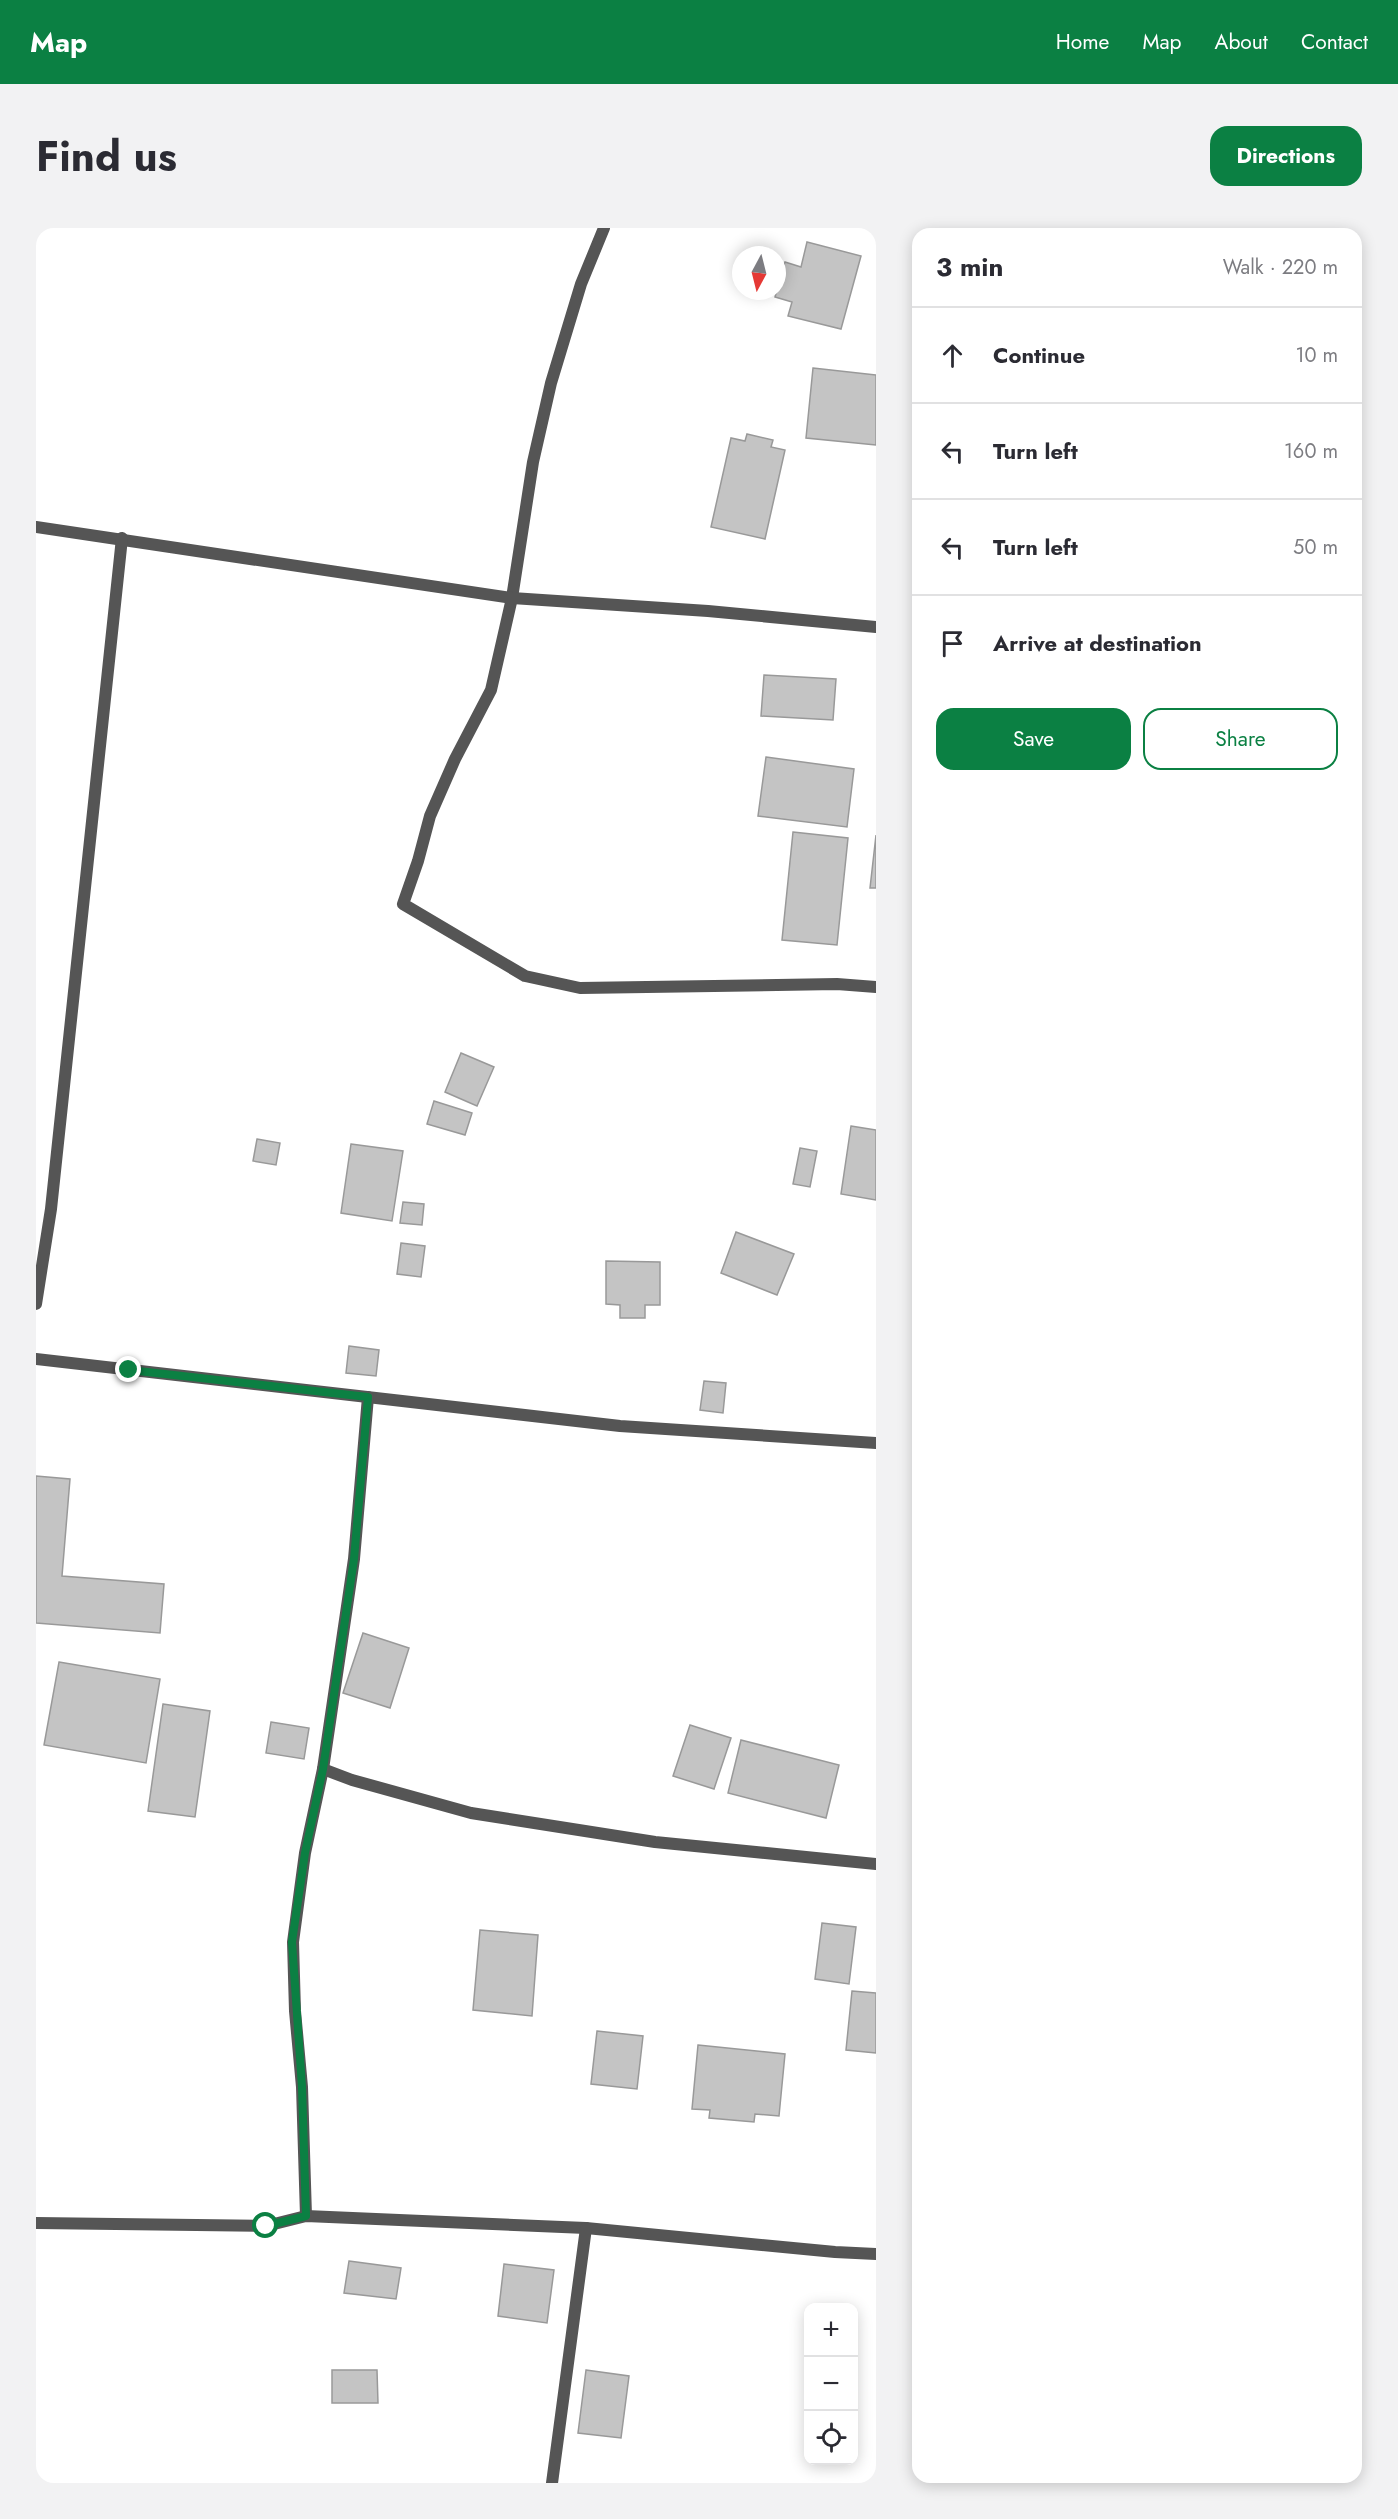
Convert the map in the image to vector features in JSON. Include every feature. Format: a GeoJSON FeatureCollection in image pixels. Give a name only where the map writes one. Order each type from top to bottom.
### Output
{"type":"FeatureCollection","features":[{"type":"Feature","properties":{"kind":"street"},"geometry":{"type":"LineString","coordinates":[[604,228],[581,284],[551,383],[533,462],[512,598],[491,690],[455,759],[430,816],[403,904],[525,976],[580,988],[837,984],[876,987]]}},
{"type":"Feature","properties":{"kind":"street"},"geometry":{"type":"LineString","coordinates":[[36,527],[122,538],[512,598],[708,610],[876,627]]}},
{"type":"Feature","properties":{"kind":"street"},"geometry":{"type":"LineString","coordinates":[[36,1304],[51,1209],[122,538]]}},
{"type":"Feature","properties":{"kind":"street"},"geometry":{"type":"LineString","coordinates":[[36,1359],[620,1426],[876,1443]]}},
{"type":"Feature","properties":{"kind":"street"},"geometry":{"type":"LineString","coordinates":[[306,2216],[302,2087],[292,1942],[305,1853],[323,1769],[354,1559],[368,1397]]}},
{"type":"Feature","properties":{"kind":"street"},"geometry":{"type":"LineString","coordinates":[[323,1769],[352,1780],[471,1813],[655,1842],[876,1864]]}},
{"type":"Feature","properties":{"kind":"street"},"geometry":{"type":"LineString","coordinates":[[36,2223],[266,2226],[306,2216],[586,2228],[835,2253],[876,2254]]}},
{"type":"Feature","properties":{"kind":"street"},"geometry":{"type":"LineString","coordinates":[[552,2483],[586,2228]]}},
{"type":"Feature","properties":{"kind":"building"},"geometry":{"type":"Polygon","coordinates":[[[807,242],[861,256],[841,329],[788,316],[792,302],[785,300],[786,262],[801,267],[807,242]]]}},
{"type":"Feature","properties":{"kind":"building"},"geometry":{"type":"Polygon","coordinates":[[[813,368],[876,375],[876,445],[806,438],[813,368]]]}},
{"type":"Feature","properties":{"kind":"building"},"geometry":{"type":"Polygon","coordinates":[[[747,434],[773,440],[771,447],[785,450],[765,539],[711,527],[731,438],[745,441],[747,434]]]}},
{"type":"Feature","properties":{"kind":"building"},"geometry":{"type":"Polygon","coordinates":[[[764,675],[836,679],[833,720],[761,716],[764,675]]]}},
{"type":"Feature","properties":{"kind":"building"},"geometry":{"type":"Polygon","coordinates":[[[766,757],[854,769],[847,827],[758,816],[766,757]]]}},
{"type":"Feature","properties":{"kind":"building"},"geometry":{"type":"Polygon","coordinates":[[[793,832],[848,838],[837,945],[782,940],[793,832]]]}},
{"type":"Feature","properties":{"kind":"building"},"geometry":{"type":"Polygon","coordinates":[[[876,835],[876,888],[870,888],[876,835]]]}},
{"type":"Feature","properties":{"kind":"building"},"geometry":{"type":"Polygon","coordinates":[[[461,1053],[494,1067],[477,1106],[445,1092],[461,1053]]]}},
{"type":"Feature","properties":{"kind":"building"},"geometry":{"type":"Polygon","coordinates":[[[434,1101],[472,1113],[465,1135],[427,1124],[434,1101]]]}},
{"type":"Feature","properties":{"kind":"building"},"geometry":{"type":"Polygon","coordinates":[[[851,1126],[876,1130],[876,1200],[841,1194],[851,1126]]]}},
{"type":"Feature","properties":{"kind":"building"},"geometry":{"type":"Polygon","coordinates":[[[257,1139],[280,1143],[276,1165],[253,1161],[257,1139]]]}},
{"type":"Feature","properties":{"kind":"building"},"geometry":{"type":"Polygon","coordinates":[[[351,1144],[403,1151],[392,1221],[341,1213],[351,1144]]]}},
{"type":"Feature","properties":{"kind":"building"},"geometry":{"type":"Polygon","coordinates":[[[800,1148],[817,1151],[810,1187],[793,1184],[800,1148]]]}},
{"type":"Feature","properties":{"kind":"building"},"geometry":{"type":"Polygon","coordinates":[[[403,1202],[424,1204],[422,1225],[400,1223],[403,1202]]]}},
{"type":"Feature","properties":{"kind":"building"},"geometry":{"type":"Polygon","coordinates":[[[736,1232],[794,1254],[777,1295],[721,1273],[736,1232]]]}},
{"type":"Feature","properties":{"kind":"building"},"geometry":{"type":"Polygon","coordinates":[[[401,1243],[425,1246],[421,1277],[397,1274],[401,1243]]]}},
{"type":"Feature","properties":{"kind":"building"},"geometry":{"type":"Polygon","coordinates":[[[606,1261],[660,1262],[660,1305],[645,1305],[645,1318],[620,1318],[620,1305],[606,1304],[606,1261]]]}},
{"type":"Feature","properties":{"kind":"building"},"geometry":{"type":"Polygon","coordinates":[[[349,1346],[379,1350],[376,1376],[346,1373],[349,1346]]]}},
{"type":"Feature","properties":{"kind":"building"},"geometry":{"type":"Polygon","coordinates":[[[704,1381],[726,1383],[723,1413],[700,1410],[704,1381]]]}},
{"type":"Feature","properties":{"kind":"building"},"geometry":{"type":"Polygon","coordinates":[[[36,1476],[70,1479],[62,1576],[164,1584],[160,1633],[36,1623],[36,1476]]]}},
{"type":"Feature","properties":{"kind":"building"},"geometry":{"type":"Polygon","coordinates":[[[363,1633],[409,1648],[390,1708],[343,1693],[363,1633]]]}},
{"type":"Feature","properties":{"kind":"building"},"geometry":{"type":"Polygon","coordinates":[[[59,1662],[160,1679],[146,1763],[44,1745],[59,1662]]]}},
{"type":"Feature","properties":{"kind":"building"},"geometry":{"type":"Polygon","coordinates":[[[163,1704],[210,1711],[195,1817],[148,1811],[163,1704]]]}},
{"type":"Feature","properties":{"kind":"building"},"geometry":{"type":"Polygon","coordinates":[[[271,1722],[309,1728],[304,1759],[266,1753],[271,1722]]]}},
{"type":"Feature","properties":{"kind":"building"},"geometry":{"type":"Polygon","coordinates":[[[690,1725],[731,1738],[714,1789],[673,1776],[690,1725]]]}},
{"type":"Feature","properties":{"kind":"building"},"geometry":{"type":"Polygon","coordinates":[[[741,1740],[839,1765],[826,1818],[728,1793],[741,1740]]]}},
{"type":"Feature","properties":{"kind":"building"},"geometry":{"type":"Polygon","coordinates":[[[822,1923],[856,1927],[849,1984],[815,1979],[822,1923]]]}},
{"type":"Feature","properties":{"kind":"building"},"geometry":{"type":"Polygon","coordinates":[[[480,1930],[538,1935],[532,2016],[473,2010],[480,1930]]]}},
{"type":"Feature","properties":{"kind":"building"},"geometry":{"type":"Polygon","coordinates":[[[852,1991],[876,1993],[876,2053],[846,2050],[852,1991]]]}},
{"type":"Feature","properties":{"kind":"building"},"geometry":{"type":"Polygon","coordinates":[[[597,2031],[643,2036],[637,2089],[591,2084],[597,2031]]]}},
{"type":"Feature","properties":{"kind":"building"},"geometry":{"type":"Polygon","coordinates":[[[698,2045],[785,2054],[779,2116],[755,2114],[754,2122],[709,2118],[710,2110],[692,2109],[698,2045]]]}},
{"type":"Feature","properties":{"kind":"building"},"geometry":{"type":"Polygon","coordinates":[[[349,2261],[401,2268],[396,2299],[344,2293],[349,2261]]]}},
{"type":"Feature","properties":{"kind":"building"},"geometry":{"type":"Polygon","coordinates":[[[504,2264],[554,2270],[547,2323],[498,2316],[504,2264]]]}},
{"type":"Feature","properties":{"kind":"building"},"geometry":{"type":"Polygon","coordinates":[[[332,2370],[377,2370],[378,2403],[332,2403],[332,2370]]]}},
{"type":"Feature","properties":{"kind":"building"},"geometry":{"type":"Polygon","coordinates":[[[586,2370],[629,2376],[621,2438],[578,2433],[586,2370]]]}},
{"type":"Feature","properties":{"kind":"route"},"geometry":{"type":"LineString","coordinates":[[129,1370],[368,1397],[354,1559],[323,1769],[305,1853],[292,1942],[302,2087],[306,2216],[266,2226]]}}]}
